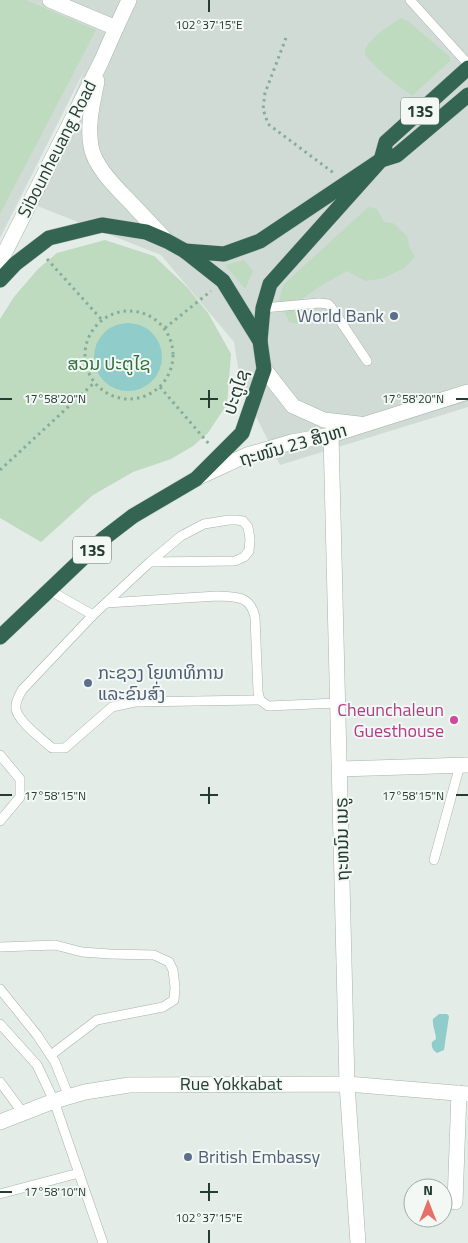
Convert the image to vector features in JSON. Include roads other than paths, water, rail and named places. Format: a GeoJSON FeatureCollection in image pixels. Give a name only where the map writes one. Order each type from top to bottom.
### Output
{"type":"FeatureCollection","features":[{"type":"Feature","properties":{"kind":"highway","name":"13S"},"geometry":{"type":"LineString","coordinates":[[260,341],[263,308],[270,284],[382,160],[386,142],[468,68]]}},
{"type":"Feature","properties":{"kind":"highway","name":"13S"},"geometry":{"type":"LineString","coordinates":[[186,252],[224,254],[260,241],[382,160],[397,155],[468,95]]}},
{"type":"Feature","properties":{"kind":"highway","name":"ປະຕູໄຊ"},"geometry":{"type":"LineString","coordinates":[[0,280],[15,264],[49,238],[102,225],[146,232],[186,252],[223,281],[260,341],[264,369],[242,433],[196,479],[133,516],[104,539],[0,637]]}},
{"type":"Feature","properties":{"kind":"street"},"geometry":{"type":"LineString","coordinates":[[50,0],[116,28]]}},
{"type":"Feature","properties":{"kind":"street","name":"Sibounheuang Road"},"geometry":{"type":"LineString","coordinates":[[0,262],[101,62],[129,0]]}},
{"type":"Feature","properties":{"kind":"street","name":"Sibounheuang Road"},"geometry":{"type":"LineString","coordinates":[[101,62],[90,116],[91,148],[99,165],[109,179],[167,241]]}},
{"type":"Feature","properties":{"kind":"street","name":"ຖະໜົນ 23 ສິງຫາ"},"geometry":{"type":"LineString","coordinates":[[264,369],[293,406],[324,420],[363,425]]}},
{"type":"Feature","properties":{"kind":"street","name":"ຖະໜົນ 23 ສິງຫາ"},"geometry":{"type":"LineString","coordinates":[[196,479],[247,455],[292,442],[331,435],[468,392]]}},
{"type":"Feature","properties":{"kind":"street","name":"ຖະຫນົນ ເນຣູ"},"geometry":{"type":"LineString","coordinates":[[331,435],[347,1084],[358,1243]]}},
{"type":"Feature","properties":{"kind":"street"},"geometry":{"type":"LineString","coordinates":[[340,769],[464,765]]}},
{"type":"Feature","properties":{"kind":"street","name":"Rue Yokkabat"},"geometry":{"type":"LineString","coordinates":[[0,1122],[85,1092],[129,1085],[347,1084],[464,1093]]}},
{"type":"Feature","properties":{"kind":"street"},"geometry":{"type":"LineString","coordinates":[[455,1202],[464,1093]]}},
{"type":"Feature","properties":{"kind":"lane"},"geometry":{"type":"LineString","coordinates":[[410,0],[468,64]]}},
{"type":"Feature","properties":{"kind":"lane"},"geometry":{"type":"LineString","coordinates":[[263,308],[319,303],[328,304],[367,361]]}},
{"type":"Feature","properties":{"kind":"lane"},"geometry":{"type":"LineString","coordinates":[[150,562],[235,561],[244,557],[249,551],[248,527],[243,521],[229,520],[204,524],[181,536],[150,562],[93,615],[22,690],[17,701],[16,710],[19,718],[52,748],[65,748],[112,707],[135,702],[260,700],[268,706],[337,703]]}},
{"type":"Feature","properties":{"kind":"lane"},"geometry":{"type":"LineString","coordinates":[[48,590],[93,615]]}},
{"type":"Feature","properties":{"kind":"lane"},"geometry":{"type":"LineString","coordinates":[[106,603],[217,596],[232,596],[247,600],[253,607],[255,617],[258,692],[260,700]]}},
{"type":"Feature","properties":{"kind":"lane"},"geometry":{"type":"LineString","coordinates":[[0,754],[20,779],[20,797],[0,821]]}},
{"type":"Feature","properties":{"kind":"lane"},"geometry":{"type":"LineString","coordinates":[[434,860],[464,765]]}},
{"type":"Feature","properties":{"kind":"lane"},"geometry":{"type":"LineString","coordinates":[[0,947],[55,945],[82,952],[154,955],[168,962],[173,970],[174,1000],[163,1007],[98,1020],[51,1055]]}},
{"type":"Feature","properties":{"kind":"lane"},"geometry":{"type":"LineString","coordinates":[[0,989],[37,1035],[55,1062],[61,1099],[79,1172],[103,1243]]}},
{"type":"Feature","properties":{"kind":"lane"},"geometry":{"type":"LineString","coordinates":[[0,1024],[37,1065],[61,1099]]}},
{"type":"Feature","properties":{"kind":"lane"},"geometry":{"type":"LineString","coordinates":[[0,1082],[23,1113]]}},
{"type":"Feature","properties":{"kind":"lane"},"geometry":{"type":"LineString","coordinates":[[0,1194],[79,1172]]}},
{"type":"Feature","properties":{"kind":"water"},"geometry":{"type":"Polygon","coordinates":[[[128,323],[141,326],[152,333],[159,344],[162,357],[159,370],[152,381],[141,388],[128,391],[115,388],[104,381],[97,370],[94,357],[97,344],[104,333],[115,326],[128,323]]]}},
{"type":"Feature","properties":{"kind":"water"},"geometry":{"type":"Polygon","coordinates":[[[439,1014],[447,1014],[449,1016],[444,1050],[437,1053],[433,1050],[432,1046],[432,1042],[436,1039],[433,1019],[439,1014]]]}},
{"type":"Feature","properties":{"kind":"place","name":"World Bank"},"geometry":{"type":"Point","coordinates":[394,316]}},
{"type":"Feature","properties":{"kind":"place","name":"ກະຊວງ ໂຍທາທິການ ແລະຂົນສົ່ງ"},"geometry":{"type":"Point","coordinates":[88,683]}},
{"type":"Feature","properties":{"kind":"place","name":"Cheunchaleun Guesthouse"},"geometry":{"type":"Point","coordinates":[454,720]}},
{"type":"Feature","properties":{"kind":"place","name":"British Embassy"},"geometry":{"type":"Point","coordinates":[188,1157]}},
{"type":"Feature","properties":{"kind":"park label","name":"ສວນ ປະຕູໄຊ"},"geometry":{"type":"Point","coordinates":[109,364]}}]}
